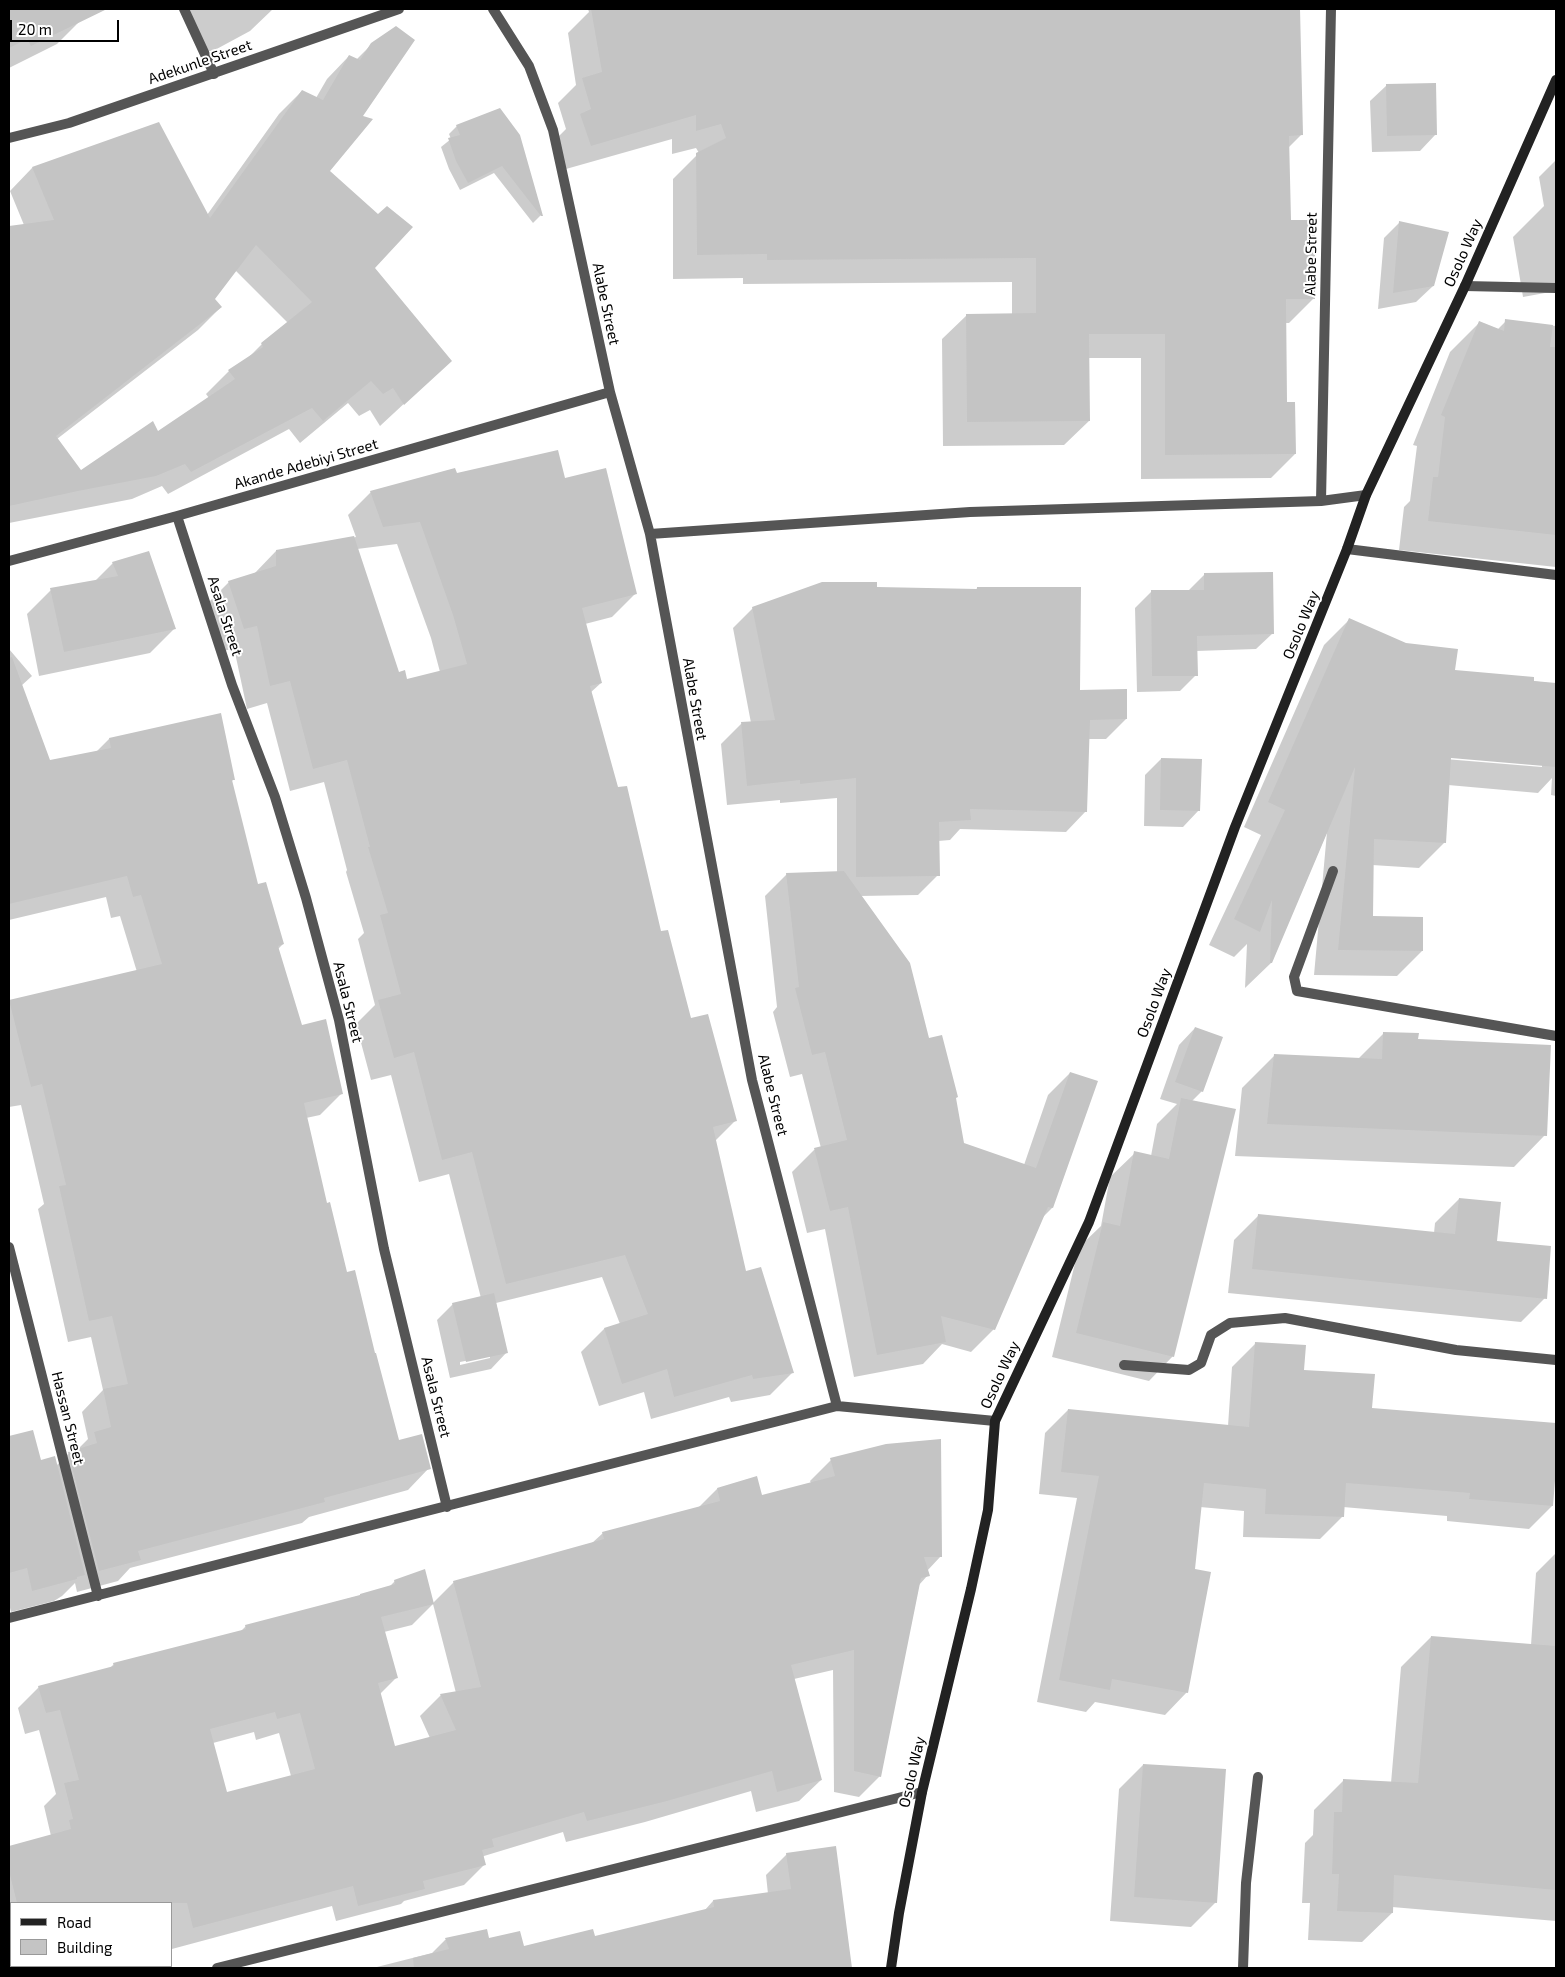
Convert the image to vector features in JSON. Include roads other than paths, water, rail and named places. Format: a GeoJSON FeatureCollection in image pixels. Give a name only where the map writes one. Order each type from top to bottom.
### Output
{"type":"FeatureCollection","features":[{"type":"Feature","properties":{"kind":"main road","name":"Osolo Way"},"geometry":{"type":"LineString","coordinates":[[891,1968],[899,1913],[922,1792],[988,1510],[995,1421],[1089,1222],[1235,827],[1347,549],[1366,495],[1465,286],[1556,80]]}},
{"type":"Feature","properties":{"kind":"street"},"geometry":{"type":"LineString","coordinates":[[184,9],[214,74]]}},
{"type":"Feature","properties":{"kind":"street","name":"Adekunle Street"},"geometry":{"type":"LineString","coordinates":[[9,138],[69,123],[399,9]]}},
{"type":"Feature","properties":{"kind":"street","name":"Alabe Street"},"geometry":{"type":"LineString","coordinates":[[493,9],[529,66],[553,130],[610,392],[650,534],[752,1080],[837,1406]]}},
{"type":"Feature","properties":{"kind":"street","name":"Alabe Street"},"geometry":{"type":"LineString","coordinates":[[1321,501],[1331,9]]}},
{"type":"Feature","properties":{"kind":"street"},"geometry":{"type":"LineString","coordinates":[[1465,286],[1556,288]]}},
{"type":"Feature","properties":{"kind":"street","name":"Akande Adebiyi Street"},"geometry":{"type":"LineString","coordinates":[[9,561],[177,516],[610,392]]}},
{"type":"Feature","properties":{"kind":"street"},"geometry":{"type":"LineString","coordinates":[[650,534],[970,512],[1321,501],[1366,495]]}},
{"type":"Feature","properties":{"kind":"street","name":"Asala Street"},"geometry":{"type":"LineString","coordinates":[[177,516],[232,685],[274,797],[311,917],[339,1020],[384,1249],[447,1507]]}},
{"type":"Feature","properties":{"kind":"street"},"geometry":{"type":"LineString","coordinates":[[1347,549],[1556,575]]}},
{"type":"Feature","properties":{"kind":"street"},"geometry":{"type":"LineString","coordinates":[[1333,871],[1294,977],[1297,991],[1556,1036]]}},
{"type":"Feature","properties":{"kind":"street","name":"Hassan Street"},"geometry":{"type":"LineString","coordinates":[[9,1247],[98,1596]]}},
{"type":"Feature","properties":{"kind":"street"},"geometry":{"type":"LineString","coordinates":[[1124,1365],[1189,1370],[1201,1363],[1211,1335],[1230,1323],[1285,1318],[1456,1350],[1556,1360]]}},
{"type":"Feature","properties":{"kind":"street"},"geometry":{"type":"LineString","coordinates":[[9,1618],[837,1406],[995,1421]]}},
{"type":"Feature","properties":{"kind":"street"},"geometry":{"type":"LineString","coordinates":[[1243,1968],[1246,1883],[1258,1777]]}},
{"type":"Feature","properties":{"kind":"street"},"geometry":{"type":"LineString","coordinates":[[218,1968],[922,1792]]}}]}
